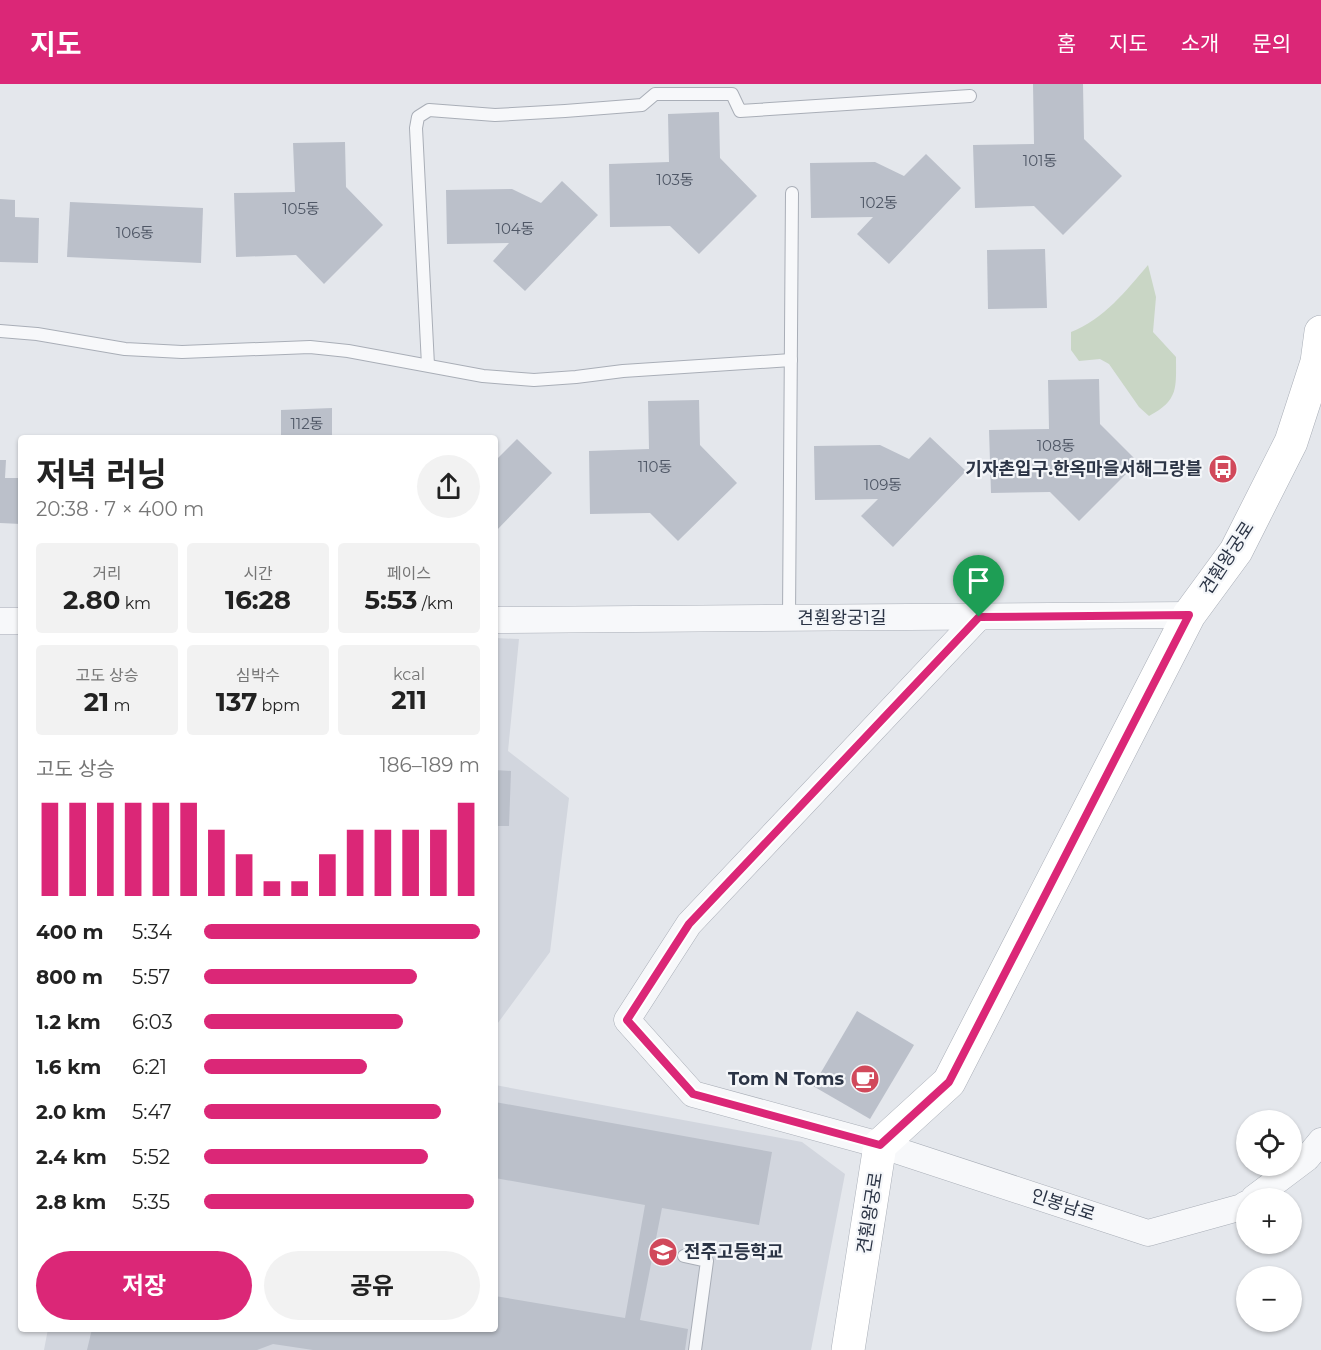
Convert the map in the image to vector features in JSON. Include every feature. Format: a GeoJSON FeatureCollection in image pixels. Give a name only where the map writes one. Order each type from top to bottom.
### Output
{"type":"FeatureCollection","features":[{"type":"Feature","properties":{"kind":"street","name":"견훤왕궁로"},"geometry":{"type":"LineString","coordinates":[[848,1350],[880,1145],[949,1082],[1189,615],[1236,551],[1291,442],[1317,362],[1321,332]]}},
{"type":"Feature","properties":{"kind":"street","name":"견훤왕궁1길"},"geometry":{"type":"LineString","coordinates":[[498,620],[1189,615]]}},
{"type":"Feature","properties":{"kind":"street","name":"인봉남로"},"geometry":{"type":"LineString","coordinates":[[979,617],[689,924],[627,1020],[693,1094],[880,1145],[1148,1233],[1236,1209]]}},
{"type":"Feature","properties":{"kind":"street"},"geometry":{"type":"LineString","coordinates":[[0,621],[18,621]]}},
{"type":"Feature","properties":{"kind":"street"},"geometry":{"type":"LineString","coordinates":[[1267,1188],[1316,1152]]}},
{"type":"Feature","properties":{"kind":"lane"},"geometry":{"type":"LineString","coordinates":[[428,365],[416,128],[418,117],[429,110],[495,115],[565,111],[642,105],[655,94],[732,94],[740,111],[970,96]]}},
{"type":"Feature","properties":{"kind":"lane"},"geometry":{"type":"LineString","coordinates":[[789,618],[792,193]]}},
{"type":"Feature","properties":{"kind":"lane"},"geometry":{"type":"LineString","coordinates":[[0,331],[37,334],[125,349],[182,352],[310,347],[348,351],[483,376],[534,380],[622,371],[791,360]]}},
{"type":"Feature","properties":{"kind":"lane"},"geometry":{"type":"LineString","coordinates":[[684,1256],[707,1261],[695,1350]]}},
{"type":"Feature","properties":{"kind":"shaded area"},"geometry":{"type":"Polygon","coordinates":[[[498,638],[519,639],[508,751],[569,798],[550,952],[498,1023],[498,638]]]}},
{"type":"Feature","properties":{"kind":"shaded area","name":"전주고등학교"},"geometry":{"type":"Polygon","coordinates":[[[498,1086],[802,1142],[845,1174],[811,1350],[44,1350],[47,1332],[498,1332],[498,1086]]]}},
{"type":"Feature","properties":{"kind":"green space"},"geometry":{"type":"Polygon","coordinates":[[[1148,265],[1156,297],[1153,332],[1176,357],[1174,392],[1166,404],[1149,416],[1139,407],[1109,364],[1100,359],[1079,361],[1071,350],[1071,332],[1104,312],[1148,265]]]}},
{"type":"Feature","properties":{"kind":"building"},"geometry":{"type":"Polygon","coordinates":[[[1033,84],[1083,84],[1084,139],[1122,176],[1063,235],[1034,206],[975,208],[973,145],[1034,144],[1033,84]]]}},
{"type":"Feature","properties":{"kind":"building"},"geometry":{"type":"Polygon","coordinates":[[[719,112],[720,158],[757,196],[699,254],[670,226],[610,227],[609,164],[669,162],[668,114],[719,112]]]}},
{"type":"Feature","properties":{"kind":"building"},"geometry":{"type":"Polygon","coordinates":[[[345,142],[346,187],[383,225],[324,284],[296,255],[236,257],[234,193],[295,192],[293,143],[345,142]]]}},
{"type":"Feature","properties":{"kind":"building"},"geometry":{"type":"Polygon","coordinates":[[[926,154],[961,188],[889,264],[857,234],[873,217],[811,218],[810,163],[875,162],[904,176],[926,154]]]}},
{"type":"Feature","properties":{"kind":"building"},"geometry":{"type":"Polygon","coordinates":[[[562,181],[598,215],[525,291],[493,261],[509,243],[447,244],[446,190],[512,189],[541,203],[562,181]]]}},
{"type":"Feature","properties":{"kind":"building"},"geometry":{"type":"Polygon","coordinates":[[[0,199],[15,200],[15,217],[39,218],[38,263],[0,262],[0,199]]]}},
{"type":"Feature","properties":{"kind":"building"},"geometry":{"type":"Polygon","coordinates":[[[70,202],[203,208],[201,263],[67,257],[70,202]]]}},
{"type":"Feature","properties":{"kind":"building"},"geometry":{"type":"Polygon","coordinates":[[[1045,249],[1047,308],[988,309],[987,250],[1045,249]]]}},
{"type":"Feature","properties":{"kind":"building"},"geometry":{"type":"Polygon","coordinates":[[[1099,379],[1100,424],[1138,462],[1079,521],[1050,492],[991,493],[989,430],[1049,429],[1048,380],[1099,379]]]}},
{"type":"Feature","properties":{"kind":"building"},"geometry":{"type":"Polygon","coordinates":[[[699,400],[700,445],[737,483],[678,541],[650,513],[590,514],[589,451],[649,449],[648,401],[699,400]]]}},
{"type":"Feature","properties":{"kind":"building"},"geometry":{"type":"Polygon","coordinates":[[[332,408],[332,435],[281,435],[281,410],[332,408]]]}},
{"type":"Feature","properties":{"kind":"building"},"geometry":{"type":"Polygon","coordinates":[[[930,437],[966,471],[893,547],[861,516],[878,499],[815,500],[814,446],[880,445],[909,459],[930,437]]]}},
{"type":"Feature","properties":{"kind":"building"},"geometry":{"type":"Polygon","coordinates":[[[517,439],[552,473],[498,529],[498,458],[517,439]]]}},
{"type":"Feature","properties":{"kind":"building"},"geometry":{"type":"Polygon","coordinates":[[[0,460],[6,460],[5,478],[18,478],[18,524],[0,523],[0,460]]]}},
{"type":"Feature","properties":{"kind":"building"},"geometry":{"type":"Polygon","coordinates":[[[498,770],[511,771],[509,826],[498,826],[498,770]]]}},
{"type":"Feature","properties":{"kind":"building"},"geometry":{"type":"Polygon","coordinates":[[[857,1011],[914,1045],[870,1119],[813,1086],[857,1011]]]}},
{"type":"Feature","properties":{"kind":"building"},"geometry":{"type":"Polygon","coordinates":[[[498,1103],[772,1152],[759,1225],[662,1208],[640,1320],[688,1329],[685,1350],[313,1350],[273,1344],[257,1350],[87,1350],[91,1332],[498,1332],[498,1297],[625,1318],[645,1205],[498,1179],[498,1103]]]}},
{"type":"Feature","properties":{"kind":"place","name":"기자촌입구.한옥마을서해그랑블"},"geometry":{"type":"Point","coordinates":[1223,469]}},
{"type":"Feature","properties":{"kind":"place","name":"Tom N Toms"},"geometry":{"type":"Point","coordinates":[865,1079]}},
{"type":"Feature","properties":{"kind":"place","name":"전주고등학교"},"geometry":{"type":"Point","coordinates":[663,1252]}},
{"type":"Feature","properties":{"kind":"route"},"geometry":{"type":"LineString","coordinates":[[1189,615],[949,1082],[880,1145],[693,1094],[627,1020],[689,924],[979,617],[1189,615]]}}]}
